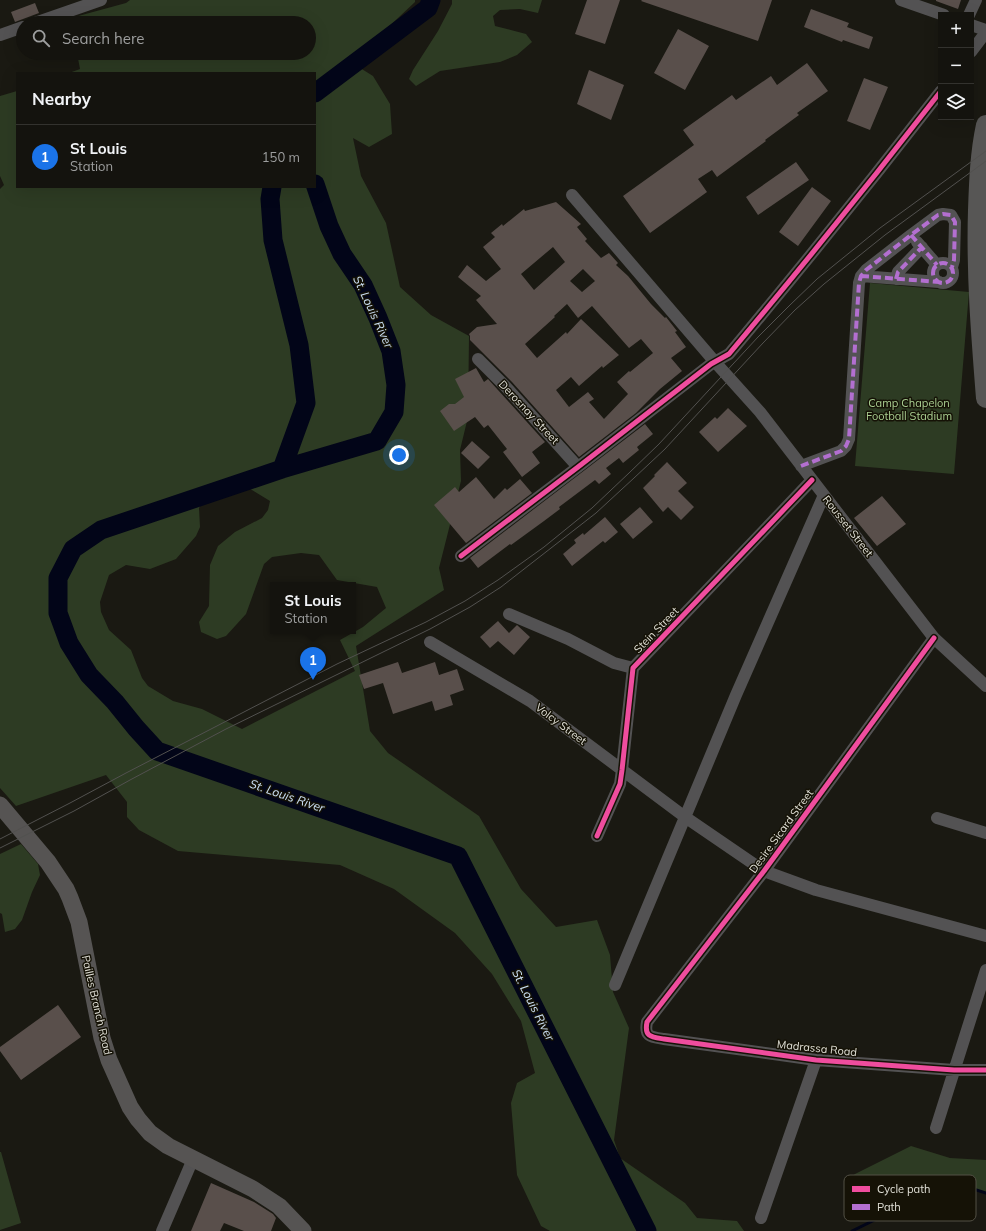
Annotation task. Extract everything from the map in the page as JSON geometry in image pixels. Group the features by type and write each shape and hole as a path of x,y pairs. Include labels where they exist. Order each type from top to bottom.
{"highway":[{"path":"986,125 981,147 978,188 977,243 978,297 986,398"}],"main road":[{"name":"Pailles Branch Road","path":"2,808 39,851 66,888 75,910 102,1038 109,1060 130,1107 138,1119 150,1133 168,1146 253,1189 279,1206 302,1231"}],"street":[{"path":"55,16 101,0"},
{"path":"901,0 938,13"},
{"path":"970,12 976,0"},
{"path":"974,26 986,31 974,48"},
{"path":"0,35 16,29"},
{"path":"461,556 715,362 729,354 814,252 938,95"},
{"name":"Rousset Street","path":"572,195 715,362 760,412 934,638 986,686"},
{"path":"801,466 841,451 846,446 849,439 859,283 861,276 866,270 938,216 943,214 951,215 955,222 954,260 952,267 954,274 951,280 945,283 861,276"},
{"path":"911,235 937,265"},
{"path":"896,279 898,272 922,247"},
{"path":"939,282 933,274 934,268 943,263 946,263 952,267"},
{"name":"Derosnay Street","path":"478,359 506,387 578,467"},
{"name":"Stein Street","path":"597,836 620,784 633,668 812,480"},
{"path":"616,985 736,695 824,495"},
{"path":"509,614 568,638 614,663 633,668"},
{"name":"Desire Sicard Street","path":"648,1035 646,1030 647,1022 764,871 934,638"},
{"name":"Volcy Street","path":"430,642 530,701 685,818 764,871 816,890 986,936"},
{"path":"937,818 986,833"},
{"path":"936,1128 986,970"},
{"name":"Madrassa Road","path":"648,1035 653,1038 664,1040 816,1060 954,1070 986,1070"},
{"path":"761,1218 816,1060"},
{"path":"162,1231 193,1159"}],"green space":[{"path":"130,0 415,0 415,2 364,50 357,66 373,76 390,104 392,134 369,147 353,138 361,176 386,223 400,287 431,315 469,336 468,417 460,450 461,481 439,568 444,590 356,646 370,731 388,753 479,816 521,889 556,927 597,920 610,955 613,992 629,1028 614,1140 620,1158 685,1203 697,1218 737,1221 744,1231 550,1231 541,1226 517,1175 511,1103 517,1083 535,1073 521,1021 492,974 455,933 394,889 340,865 178,851 139,830 127,817 127,802 106,775 16,806 0,788 0,189 4,185 0,176 0,96 16,91 16,188 316,188 316,72 72,72 80,69 78,60 316,60 316,16 78,16 126,3"},
{"path":"452,0 542,0 538,13 520,9 500,10 493,16 495,26 526,34 532,42 517,55 500,62 440,71 416,86 409,79 413,70 438,31 452,4"},
{"name":"Camp Chapelon Football Stadium","path":"870,283 969,292 954,474 855,466"},
{"path":"21,844 38,864 40,875 22,920 15,929 5,932 2,914 0,913 0,854"},
{"path":"911,1146 950,1158 986,1160 986,1194 984,1191 976,1190 976,1175 854,1175"},
{"path":"0,1152 21,1223 0,1230"}],"building":[{"path":"587,0 620,0 605,44 575,34"},
{"path":"772,0 758,41 641,1"},
{"path":"936,0 961,0 958,9"},
{"path":"35,3 39,13 31,16 16,16 15,22 11,12"},
{"path":"811,9 849,23 847,27 873,37 869,49 843,40 842,42 804,27"},
{"path":"678,29 709,46 685,90 654,73"},
{"path":"807,63 828,91 797,113 799,115 717,177 712,170 698,179 707,192 650,233 623,196 694,145 683,130 732,95 736,100 771,76 777,85"},
{"path":"589,70 624,85 611,120 577,104"},
{"path":"864,78 888,87 870,130 847,121"},
{"path":"796,162 809,180 758,215 746,197"},
{"path":"812,187 831,201 798,246 779,232"},
{"path":"556,202 581,224 577,227 587,239 585,241 601,258 609,253 618,263 616,265 628,276 651,304 665,318 666,317 677,331 675,332 686,347 671,358 682,371 660,389 636,413 579,457 512,382 470,340 469,334 477,327 497,324 476,300 481,296 458,277 467,265 486,281 501,269 483,247 495,237 491,233 502,224 503,226 524,209 525,211","holes":["553,247 565,262 534,290 521,274","583,269 595,281 582,292 570,281","567,304 578,318 592,306 629,348 641,339 653,353 617,382 628,394 604,419 589,402 594,399 588,392 569,407 556,390 571,377 579,386 602,366 603,368 619,355 581,319 567,334 566,332 537,358 525,344 555,317 554,316"]},
{"path":"476,368 484,382 488,379 545,442 532,452 540,463 522,477 503,452 507,449 488,425 484,428 475,417 454,431 440,411 449,404 455,404 464,397 455,379"},
{"path":"728,408 747,426 718,452 699,432 715,417 717,419"},
{"path":"645,424 653,434 637,447 639,450 623,463 619,458 606,468 611,474 599,484 595,480 559,507 560,509 478,568 470,558"},
{"path":"472,441 490,457 478,469 461,453"},
{"path":"667,462 687,483 678,491 694,507 681,520 668,507 663,512 643,488"},
{"path":"476,477 494,499 505,488 507,490 520,479 532,493 466,543 434,505 455,487 459,492"},
{"path":"882,496 906,524 877,546 854,518"},
{"path":"640,507 653,522 633,539 620,524"},
{"path":"605,517 618,532 605,543 603,541 572,566 563,554 576,543 574,540 583,533 584,535"},
{"path":"498,621 509,633 517,625 530,637 514,655 498,641 490,648 480,637"},
{"path":"398,662 402,673 435,662 439,675 457,669 464,690 450,695 453,705 435,711 432,701 393,714 383,683 364,689 359,675"},
{"path":"58,1005 81,1037 21,1080 0,1051 0,1047"},
{"path":"211,1183 254,1202 273,1214 276,1218 271,1231 244,1231 224,1223 220,1231 191,1231"}],"waterway":[{"name":"St. Louis River","path":"316,92 428,8 431,0"},
{"name":"St. Louis River","path":"282,469 377,441 394,412 396,385 391,351 363,285 342,254 329,226 316,187"},
{"name":"St. Louis River","path":"272,188 270,199 273,240 299,345 306,403 282,469 101,530 73,549 58,578 58,613 69,643 89,675 115,702 157,751 458,856 647,1231"},
{"path":"976,1190 986,1193"},
{"path":"852,1231 872,1221"}],"tram line":[{"path":"0,839 337,664 426,622 465,601 498,580 544,547 592,508 659,444 758,337 817,279 880,228 986,151"},
{"path":"0,848 74,811 226,729 430,629 470,607 501,587 596,513 665,449 763,343 795,310 824,284 885,235 986,161"}],"marked path":[{"path":"801,466 841,451 846,446 849,439 859,283 861,276 866,270 911,235 938,215 943,214 951,215 955,222 954,260 952,267"},
{"path":"911,235 937,265"},
{"path":"896,279 898,272 922,247"},
{"path":"943,263 950,266 953,273 950,280 943,283 936,280 933,273 936,266 943,263"},
{"path":"861,276 939,282"}],"cycle path":[{"path":"461,556 711,364 729,354 836,224 938,95"},
{"path":"597,836 620,784 633,668 812,480"},
{"path":"934,638 764,871 647,1022 646,1027 648,1033 652,1037 816,1060 954,1070 986,1070"}],"place":[{"name":"St Louis","path":"313,680"}]}
